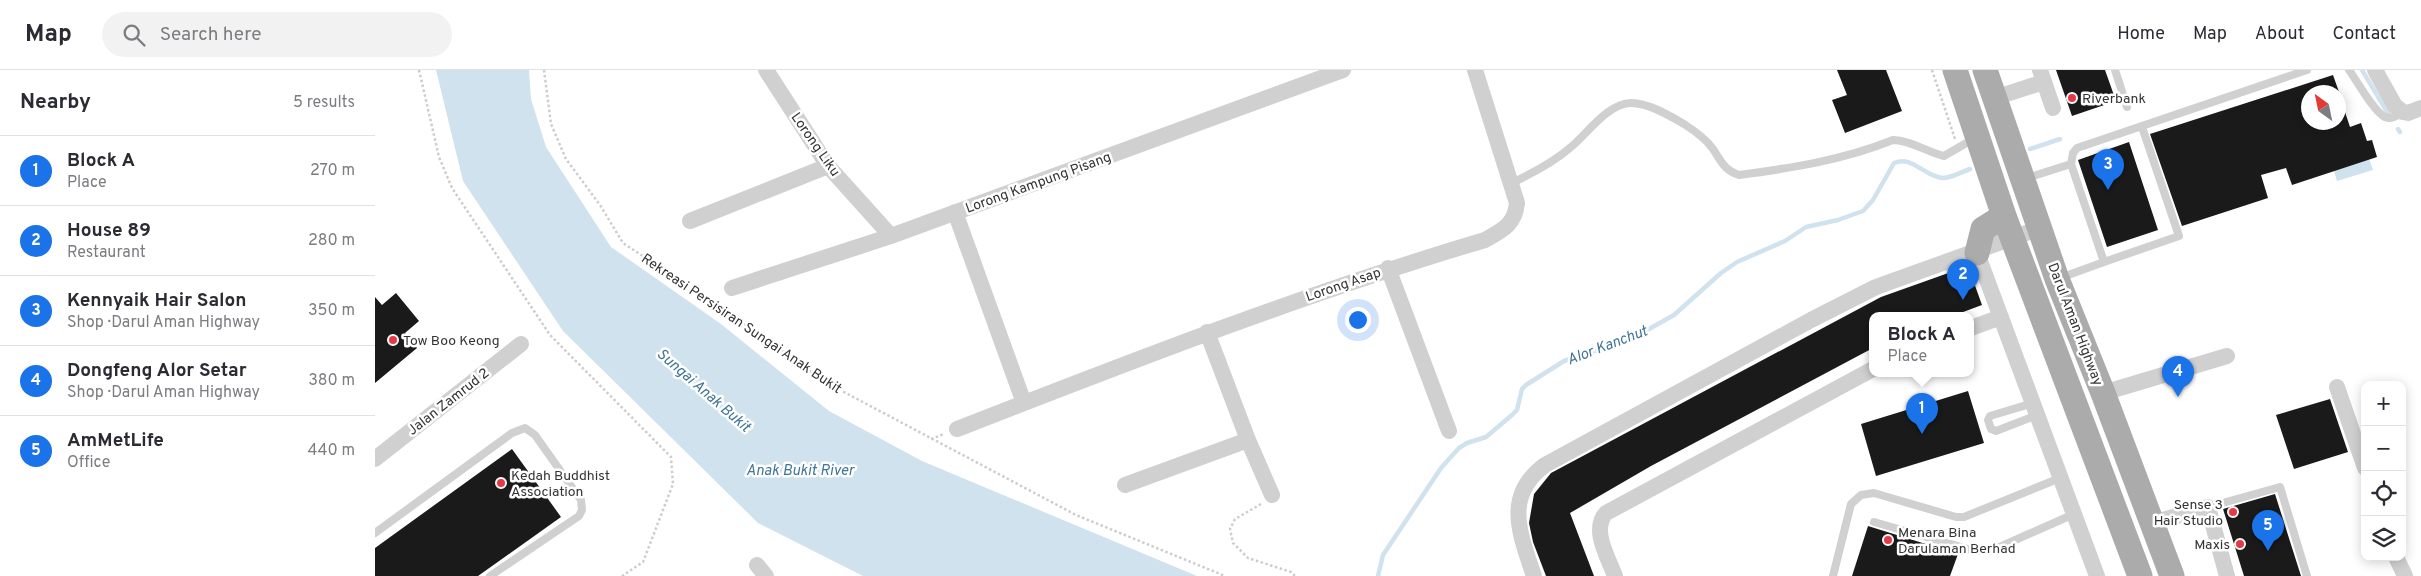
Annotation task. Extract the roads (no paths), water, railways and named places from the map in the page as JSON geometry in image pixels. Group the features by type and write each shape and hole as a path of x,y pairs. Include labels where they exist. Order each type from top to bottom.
{"main road":[{"name":"Darul Aman Highway","path":"1955,70 1968,142 2009,227 2140,576"},
{"name":"Darul Aman Highway","path":"1985,70 2057,279 2103,393 2171,576"},
{"path":"1977,253 1983,229 2009,227"}],"street":[{"name":"Lorong Liku","path":"766,70 828,166 891,236"},
{"name":"Lorong Kampung Pisang","path":"732,288 753,283 891,236 1343,70"},
{"name":"Lorong Asap","path":"957,429 1207,332 1388,268 1485,240 1497,234 1516,215 1517,203 1475,70"},
{"path":"2375,70 2395,106 2403,112 2413,112 2421,108"},
{"path":"1995,98 2042,76 2053,108"},
{"path":"690,221 828,166"},
{"path":"955,212 1024,403"},
{"path":"2009,227 2040,228"},
{"path":"1533,576 1519,532 1518,504 1523,488 1532,474 1545,465 1802,325 1877,287 1977,253 2097,576"},
{"path":"1388,268 1449,431"},
{"path":"1974,327 2001,318"},
{"path":"1207,332 1248,440 1272,496"},
{"name":"Jalan Zamrud 2","path":"375,459 521,344"},
{"path":"2103,393 2227,356"},
{"path":"1615,576 1599,528 1600,519 1606,513 1869,370"},
{"path":"2337,387 2361,456"},
{"path":"1125,485 1248,440"},
{"path":"2152,523 2208,507 2227,576"},
{"path":"2398,561 2405,576"}],"lane":[{"path":"2115,70 2127,107"},
{"path":"2104,262 2071,164 2073,153 2077,148 2307,70"},
{"path":"2349,70 2384,117 2392,118 2403,112"},
{"path":"1512,183 1535,172 1571,147 1600,118 1619,107 1631,103 1670,116 1693,130 1713,149 1722,166 1739,176 1830,161 1893,140 1903,140 1927,152 1943,156 1968,142"},
{"path":"2057,279 2179,236 2142,127"},
{"path":"2023,179 2071,164"},
{"path":"2035,409 1993,431 1989,418 2035,409"},
{"path":"375,533 513,434 525,428 535,435 581,500 582,510 579,516 490,576"},
{"path":"1833,576 1851,504 1861,495 1874,493 1956,517 1964,517 2060,478"},
{"path":"2208,507 2280,487 2307,576"},
{"path":"1874,522 1975,551 1985,551 1995,549 2075,514"}],"water":[{"name":"Anak Bukit River","path":"436,70 529,70 531,99 546,147 611,247 721,324 829,411 922,461 1197,576 863,576 758,523 563,331 463,181"},
{"path":"2367,153 2373,170 2337,181 2332,164"}],"waterway":[{"path":"2362,70 2389,115"},
{"name":"Alor Kanchut","path":"2030,149 2060,139"},
{"name":"Alor Kanchut","path":"1378,576 1383,555 1441,468 1459,448 1467,443 1486,437 1512,415 1517,410 1522,389 1526,385 1564,361 1633,338 1674,315 1721,273 1737,262 1785,241 1806,227 1838,220 1863,211 1873,200 1894,163 1907,162 1936,177 1943,178 1970,169"}],"place":[{"name":"Riverbank","path":"2072,98"},
{"name":"Kennyaik Hair Salon","path":"2108,190"},
{"name":"House 89","path":"1963,300"},
{"name":"Tow Boo Keong","path":"393,340"},
{"name":"Dongfeng Alor Setar","path":"2178,397"},
{"name":"Block A","path":"1922,434"},
{"name":"Kedah Buddhist Association","path":"501,483"},
{"name":"Sense 3 Hair Studio","path":"2233,512"},
{"name":"Menara Bina Darulaman Berhad","path":"1888,540"},
{"name":"Maxis","path":"2240,544"},
{"name":"AmMetLife","path":"2268,551"}],"water label":[{"name":"Sungai Anak Bukit","path":"704,390"}]}
